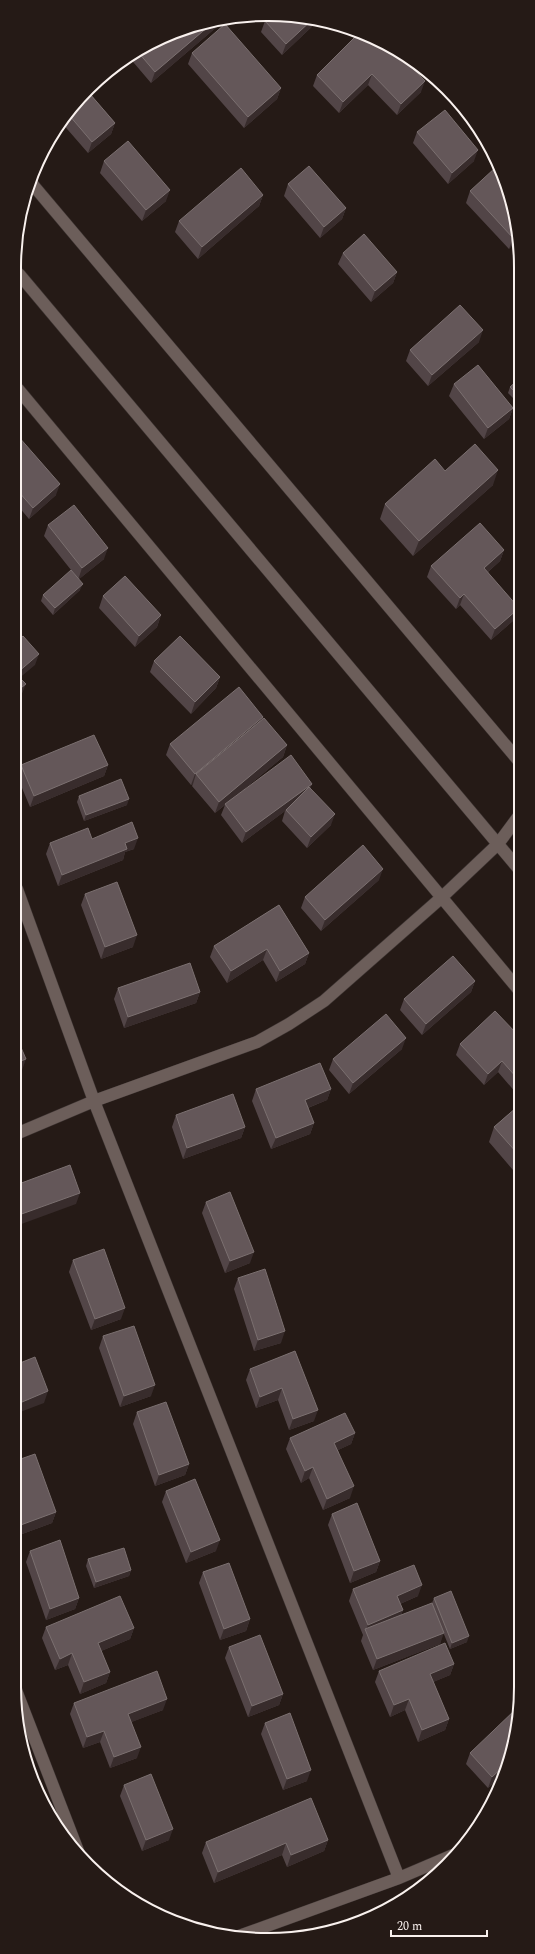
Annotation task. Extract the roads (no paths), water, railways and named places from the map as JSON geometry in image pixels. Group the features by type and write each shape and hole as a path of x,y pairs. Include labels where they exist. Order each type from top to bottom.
{"street":[{"path":"34,187 514,755"},
{"path":"21,276 514,863"},
{"path":"21,393 514,984"},
{"path":"21,1132 94,1101 258,1042 324,1001 441,898 498,844 514,822"},
{"path":"21,900 94,1101 400,1878"},
{"path":"22,1706 73,1838"},
{"path":"250,1932 400,1878 445,1858"}]}
